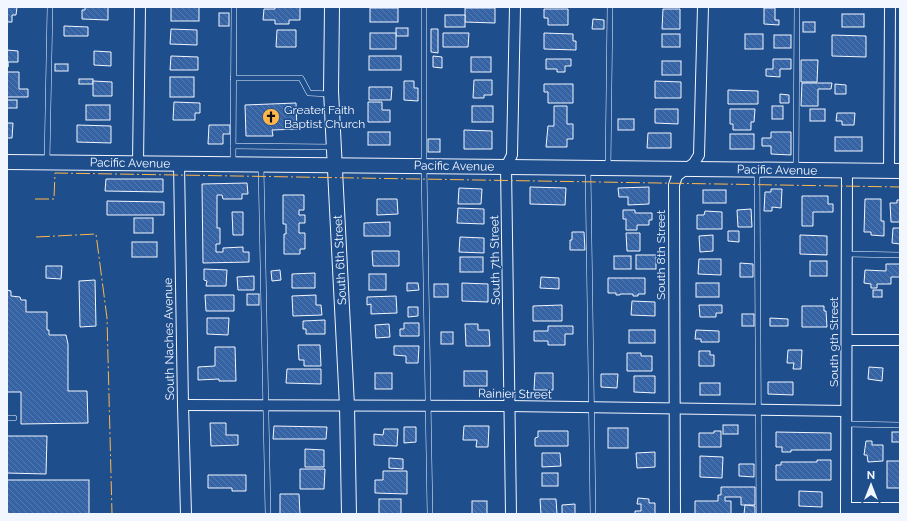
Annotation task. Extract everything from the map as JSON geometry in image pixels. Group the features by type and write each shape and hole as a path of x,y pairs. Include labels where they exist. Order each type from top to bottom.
{"street":[{"path":"138,163 140,7"},
{"name":"South 6th Street","path":"332,7 332,94 347,406 349,514"},
{"name":"South 7th Street","path":"510,514 506,167 512,155 515,7"},
{"name":"South 8th Street","path":"675,514 674,185 677,176 694,163 699,155 703,7"},
{"path":"890,7 895,171"},
{"name":"Pacific Avenue","path":"7,162 895,171"},
{"name":"South Naches Avenue","path":"179,164 186,514"},
{"name":"South 9th Street","path":"846,511 848,340 847,170"},
{"path":"848,340 900,340"},
{"name":"Rainier Street","path":"183,405 509,406 846,411"},
{"path":"846,511 900,508"}],"lane":[{"path":"47,162 50,7"},
{"path":"232,164 234,7"},
{"path":"424,7 424,166 430,514"},
{"path":"608,168 610,7"},
{"path":"796,170 797,7"},
{"path":"233,78 301,78 309,93 332,94"},
{"path":"233,146 334,147"},
{"path":"261,165 268,514"},
{"path":"588,168 593,514"},
{"path":"757,169 759,514"},
{"path":"847,254 900,255"},
{"path":"7,418 14,418"},
{"path":"846,424 900,425"}],"building":[{"path":"7,7 17,7 16,15 12,15 12,22 7,22"},
{"path":"85,7 108,7 108,20 82,19 82,10 85,10"},
{"path":"171,7 199,7 199,21 171,21"},
{"path":"275,7 300,7 300,20 289,20 289,24 275,24 275,20 263,20 264,9 275,9"},
{"path":"370,8 398,8 398,22 370,22"},
{"path":"465,8 495,8 495,23 465,22"},
{"path":"764,8 775,8 775,20 779,20 779,25 764,24"},
{"path":"544,9 568,9 568,25 548,25 548,18 544,18"},
{"path":"663,9 680,9 680,29 662,29"},
{"path":"219,13 229,13 229,26 219,26"},
{"path":"842,14 864,14 864,27 842,27"},
{"path":"445,15 465,15 465,27 445,27"},
{"path":"593,19 604,20 604,29 592,29"},
{"path":"803,22 815,22 815,32 803,32"},
{"path":"64,26 88,27 88,36 64,36"},
{"path":"396,28 408,28 408,36 396,36"},
{"path":"171,29 197,30 197,45 170,44"},
{"path":"431,29 438,29 438,53 431,52"},
{"path":"277,30 296,30 296,47 276,47"},
{"path":"370,33 396,33 396,49 370,49"},
{"path":"443,33 469,33 468,47 443,47"},
{"path":"544,33 573,34 573,41 576,41 576,50 544,49"},
{"path":"662,34 680,34 680,47 662,47"},
{"path":"745,34 763,34 763,49 745,49"},
{"path":"774,35 791,35 791,48 774,48"},
{"path":"832,35 866,36 866,57 832,56"},
{"path":"7,50 18,51 18,62 8,62 8,67"},
{"path":"94,51 111,52 111,66 94,65"},
{"path":"171,56 198,57 198,70 170,70"},
{"path":"369,56 401,56 401,70 369,70"},
{"path":"433,56 442,57 442,68 433,67"},
{"path":"471,57 491,57 491,72 471,72"},
{"path":"546,59 571,59 571,66 565,66 565,72 557,72 557,69 546,69"},
{"path":"773,59 791,59 791,69 780,69 780,77 766,76 766,69 773,69"},
{"path":"801,60 818,60 817,82 801,82"},
{"path":"662,61 681,61 681,75 662,75"},
{"path":"55,64 68,64 68,71 55,71"},
{"path":"7,72 19,72 19,89 28,89 28,97 7,97"},
{"path":"170,77 194,77 194,97 170,97"},
{"path":"79,79 93,79 93,84 79,84"},
{"path":"474,80 492,80 492,95 484,95 484,98 473,98"},
{"path":"93,81 112,82 112,96 93,96"},
{"path":"404,81 414,81 414,88 418,88 418,101 404,100"},
{"path":"655,81 681,82 681,98 655,98"},
{"path":"802,83 832,83 831,89 818,89 818,106 801,106"},
{"path":"544,84 573,84 573,103 548,103 548,92 544,92"},
{"path":"835,84 846,85 846,94 835,94"},
{"path":"369,87 392,87 391,100 369,100"},
{"path":"728,90 758,91 758,104 728,104"},
{"path":"780,94 789,95 789,103 780,103"},
{"path":"7,100 17,100 17,108 7,108"},
{"path":"174,102 200,103 200,113 195,113 195,120 173,120"},
{"path":"368,102 382,102 382,110 390,110 390,122 368,122"},
{"name":"Greater Faith Baptist Church","path":"296,103 297,129 272,130 273,136 246,136 245,105"},
{"path":"86,105 110,105 110,120 86,120"},
{"path":"472,106 493,106 493,122 472,122"},
{"path":"554,106 567,106 567,124 573,124 573,139 567,139 567,147 546,147 548,126 554,126"},
{"path":"772,106 783,106 783,119 772,119"},
{"path":"655,109 678,109 678,124 655,123"},
{"path":"730,109 755,109 754,122 751,122 751,130 733,130 733,124 730,124"},
{"path":"810,109 825,109 825,121 810,121"},
{"path":"837,113 855,113 854,125 842,125 842,121 836,121"},
{"path":"618,119 634,119 634,130 618,130"},
{"path":"7,123 13,123 12,138 7,138"},
{"path":"77,125 111,126 111,143 77,142"},
{"path":"209,125 230,125 230,134 223,134 223,144 208,144"},
{"path":"464,130 492,131 492,149 464,149"},
{"path":"368,132 390,132 390,145 368,145"},
{"path":"771,132 791,132 791,155 771,154 771,146 762,146 762,138 771,138"},
{"path":"648,133 671,133 671,148 647,148"},
{"path":"730,134 754,134 754,149 730,149"},
{"path":"835,137 862,137 862,151 835,151"},
{"path":"428,139 440,139 440,152 428,152"},
{"path":"106,179 163,179 163,192 105,191"},
{"path":"247,183 248,194 242,194 242,199 223,199 222,195 217,195 217,228 220,228 220,244 216,244 216,252 223,252 223,248 243,247 243,252 249,252 249,262 203,263 202,184"},
{"path":"530,187 566,188 565,205 530,204"},
{"path":"649,187 649,204 628,205 628,197 619,197 618,188"},
{"path":"459,188 482,189 481,204 458,204"},
{"path":"771,189 782,189 781,208 772,207 772,211 764,211 765,192 771,192"},
{"path":"703,190 726,190 726,203 703,203"},
{"path":"283,195 304,195 304,210 299,210 299,215 305,215 305,223 299,223 299,233 305,233 305,249 300,249 300,254 284,254 284,234 286,234 286,224 283,224"},
{"path":"802,196 828,196 828,204 833,204 833,212 813,212 813,226 802,226"},
{"path":"377,199 397,199 398,214 377,215"},
{"path":"865,199 881,199 881,221 884,221 884,236 871,235 871,232 864,232"},
{"path":"897,200 900,200 900,222 891,222 890,203 897,203"},
{"path":"107,201 164,202 164,215 107,215"},
{"path":"458,208 484,209 484,224 457,223"},
{"path":"751,209 752,227 738,227 737,210"},
{"path":"623,210 635,210 635,213 652,213 652,220 649,220 649,225 637,225 637,230 626,230 626,219 623,219"},
{"path":"705,211 722,212 722,229 697,229 697,215 704,215"},
{"path":"232,212 243,212 243,235 233,235"},
{"path":"134,218 153,218 153,233 134,233"},
{"path":"390,222 390,236 364,236 364,223"},
{"path":"893,228 900,228 900,244 892,243"},
{"path":"728,231 739,231 739,242 728,241"},
{"path":"572,232 584,232 585,250 570,250"},
{"path":"626,233 640,233 640,251 627,251"},
{"path":"713,235 713,251 700,252 699,236"},
{"path":"800,235 827,236 827,255 800,254"},
{"path":"460,237 484,238 484,253 459,252"},
{"path":"132,242 157,242 157,257 132,257"},
{"path":"372,251 399,251 399,266 373,266"},
{"path":"636,255 656,255 656,269 636,269"},
{"path":"614,256 631,256 631,269 614,269"},
{"path":"460,257 483,257 483,272 460,272"},
{"path":"699,259 721,259 721,275 698,274"},
{"path":"810,261 827,261 827,276 810,276"},
{"path":"740,263 753,264 753,277 740,277"},
{"path":"886,264 900,264 900,277 891,277 891,284 877,284 877,288 871,288 871,284 864,283 865,270 886,271"},
{"path":"46,266 62,266 61,279 46,278"},
{"path":"204,269 227,270 226,286 206,286 207,281 204,280"},
{"path":"280,270 281,280 272,281 271,271"},
{"path":"315,273 315,288 292,288 292,274"},
{"path":"369,274 386,274 386,290 369,290"},
{"path":"254,276 254,290 238,290 237,277"},
{"path":"541,277 559,278 559,289 540,288"},
{"path":"608,278 645,278 645,294 633,296 633,294 616,295 616,293 608,293"},
{"path":"95,280 96,326 80,327 79,281"},
{"path":"407,283 418,283 419,290 407,291"},
{"path":"462,283 488,284 488,302 462,301"},
{"path":"696,283 719,283 719,297 696,297"},
{"path":"434,284 448,284 448,297 434,297"},
{"path":"7,290 11,291 11,296 20,297 21,300 26,300 26,312 47,312 47,330 49,330 49,335 66,335 68,344 68,391 87,391 88,423 21,424 21,392 7,392"},
{"path":"873,290 882,290 882,297 873,297"},
{"path":"247,294 259,294 259,305 247,305"},
{"path":"205,295 234,295 234,311 206,311"},
{"path":"316,295 316,305 321,305 322,315 293,316 292,296"},
{"path":"396,296 397,313 371,314 371,304 367,305 367,297"},
{"path":"632,301 655,302 655,316 631,315"},
{"path":"562,305 562,321 533,321 533,306"},
{"path":"699,305 722,305 722,313 716,313 716,317 700,317"},
{"path":"802,306 824,306 824,311 826,311 827,327 802,327"},
{"path":"408,307 418,307 418,316 408,317"},
{"path":"742,314 754,314 754,326 742,326"},
{"path":"207,318 229,318 228,335 207,334"},
{"path":"770,318 788,319 788,326 770,326"},
{"path":"325,320 325,334 306,334 306,329 303,329 303,321"},
{"path":"404,323 419,323 419,336 400,336 400,329 404,329"},
{"path":"389,324 390,337 376,338 375,325"},
{"path":"465,324 478,324 478,330 489,330 490,346 466,346"},
{"path":"548,326 573,326 573,334 565,334 565,345 548,345 548,341 534,341 534,331 548,331"},
{"path":"629,330 655,330 655,343 629,343"},
{"path":"696,330 719,331 719,342 701,342 701,339 695,339"},
{"path":"441,332 453,332 453,344 441,344"},
{"path":"298,345 320,345 321,366 304,366 304,360 299,360"},
{"path":"394,346 419,346 418,363 406,363 406,356 394,355"},
{"path":"215,347 235,347 236,381 219,381 219,379 198,380 198,367 215,366"},
{"path":"788,350 802,350 801,369 793,369 794,363 787,363"},
{"path":"699,351 710,351 710,355 714,355 714,366 699,366"},
{"path":"627,353 641,353 641,356 652,356 652,371 627,371"},
{"path":"869,367 883,368 882,381 868,379"},
{"path":"287,369 321,369 321,384 286,383"},
{"path":"464,371 487,371 487,386 464,386"},
{"path":"375,373 392,373 392,389 375,389"},
{"path":"535,373 553,373 553,390 534,390"},
{"path":"601,374 618,374 617,388 601,387"},
{"path":"634,376 655,376 655,393 634,392"},
{"path":"768,382 793,382 793,395 768,394"},
{"path":"700,383 720,383 720,395 700,395"},
{"path":"210,423 226,423 226,435 238,435 238,445 211,446"},
{"path":"723,425 738,425 738,434 723,434"},
{"path":"274,426 327,427 326,439 273,439"},
{"path":"464,426 489,426 488,447 476,447 477,440 463,440"},
{"path":"404,427 416,427 416,442 404,443"},
{"path":"608,428 628,428 628,448 608,448"},
{"path":"384,429 398,429 397,446 374,445 374,434 383,435"},
{"path":"538,431 568,431 568,446 535,446 535,438 538,437"},
{"path":"714,431 721,431 721,447 699,447 699,433 714,433"},
{"path":"776,432 831,433 831,450 791,450 791,452 782,452 782,447 776,447"},
{"path":"892,432 900,432 900,442 892,442"},
{"path":"7,436 47,436 46,474 7,473"},
{"path":"866,441 872,441 872,445 883,445 883,461 868,462 867,455 864,455"},
{"path":"305,449 324,450 324,467 305,467"},
{"path":"655,452 655,467 637,468 636,453"},
{"path":"542,453 560,453 561,466 542,467"},
{"path":"700,456 723,457 722,478 700,477"},
{"path":"389,458 403,459 403,469 389,468"},
{"path":"817,460 831,460 831,480 776,480 776,465 781,465 781,462 817,462"},
{"path":"887,461 900,461 900,488 887,488"},
{"path":"739,464 754,464 754,477 739,476"},
{"path":"300,469 325,469 324,489 300,489"},
{"path":"383,471 407,471 407,494 375,493 375,480 383,480"},
{"path":"542,473 558,473 558,486 542,486"},
{"path":"208,475 246,475 246,491 232,491 232,488 208,488"},
{"path":"7,480 89,480 89,514 7,514"},
{"path":"721,487 755,487 755,505 741,505 741,497 725,497 725,501 731,501 731,514 695,514 695,501 718,501 718,495 721,495"},
{"path":"799,491 822,492 822,507 799,506"},
{"path":"280,494 299,494 300,514 280,514"},
{"path":"638,498 649,499 649,503 655,503 655,514 635,514 635,511 641,511 641,504 637,504"},
{"path":"379,499 401,499 401,514 379,514"},
{"path":"540,499 556,499 557,514 541,514"},
{"path":"472,501 487,501 487,514 472,514"},
{"path":"575,504 575,514 562,514 562,505"},
{"path":"745,505 755,506 755,514 744,514"}],"power":[{"path":"35,199 54,199 55,173 900,187"},
{"path":"36,237 96,234 107,318 112,514"}],"place":[{"name":"Greater Faith Baptist Church","path":"271,117"}]}
